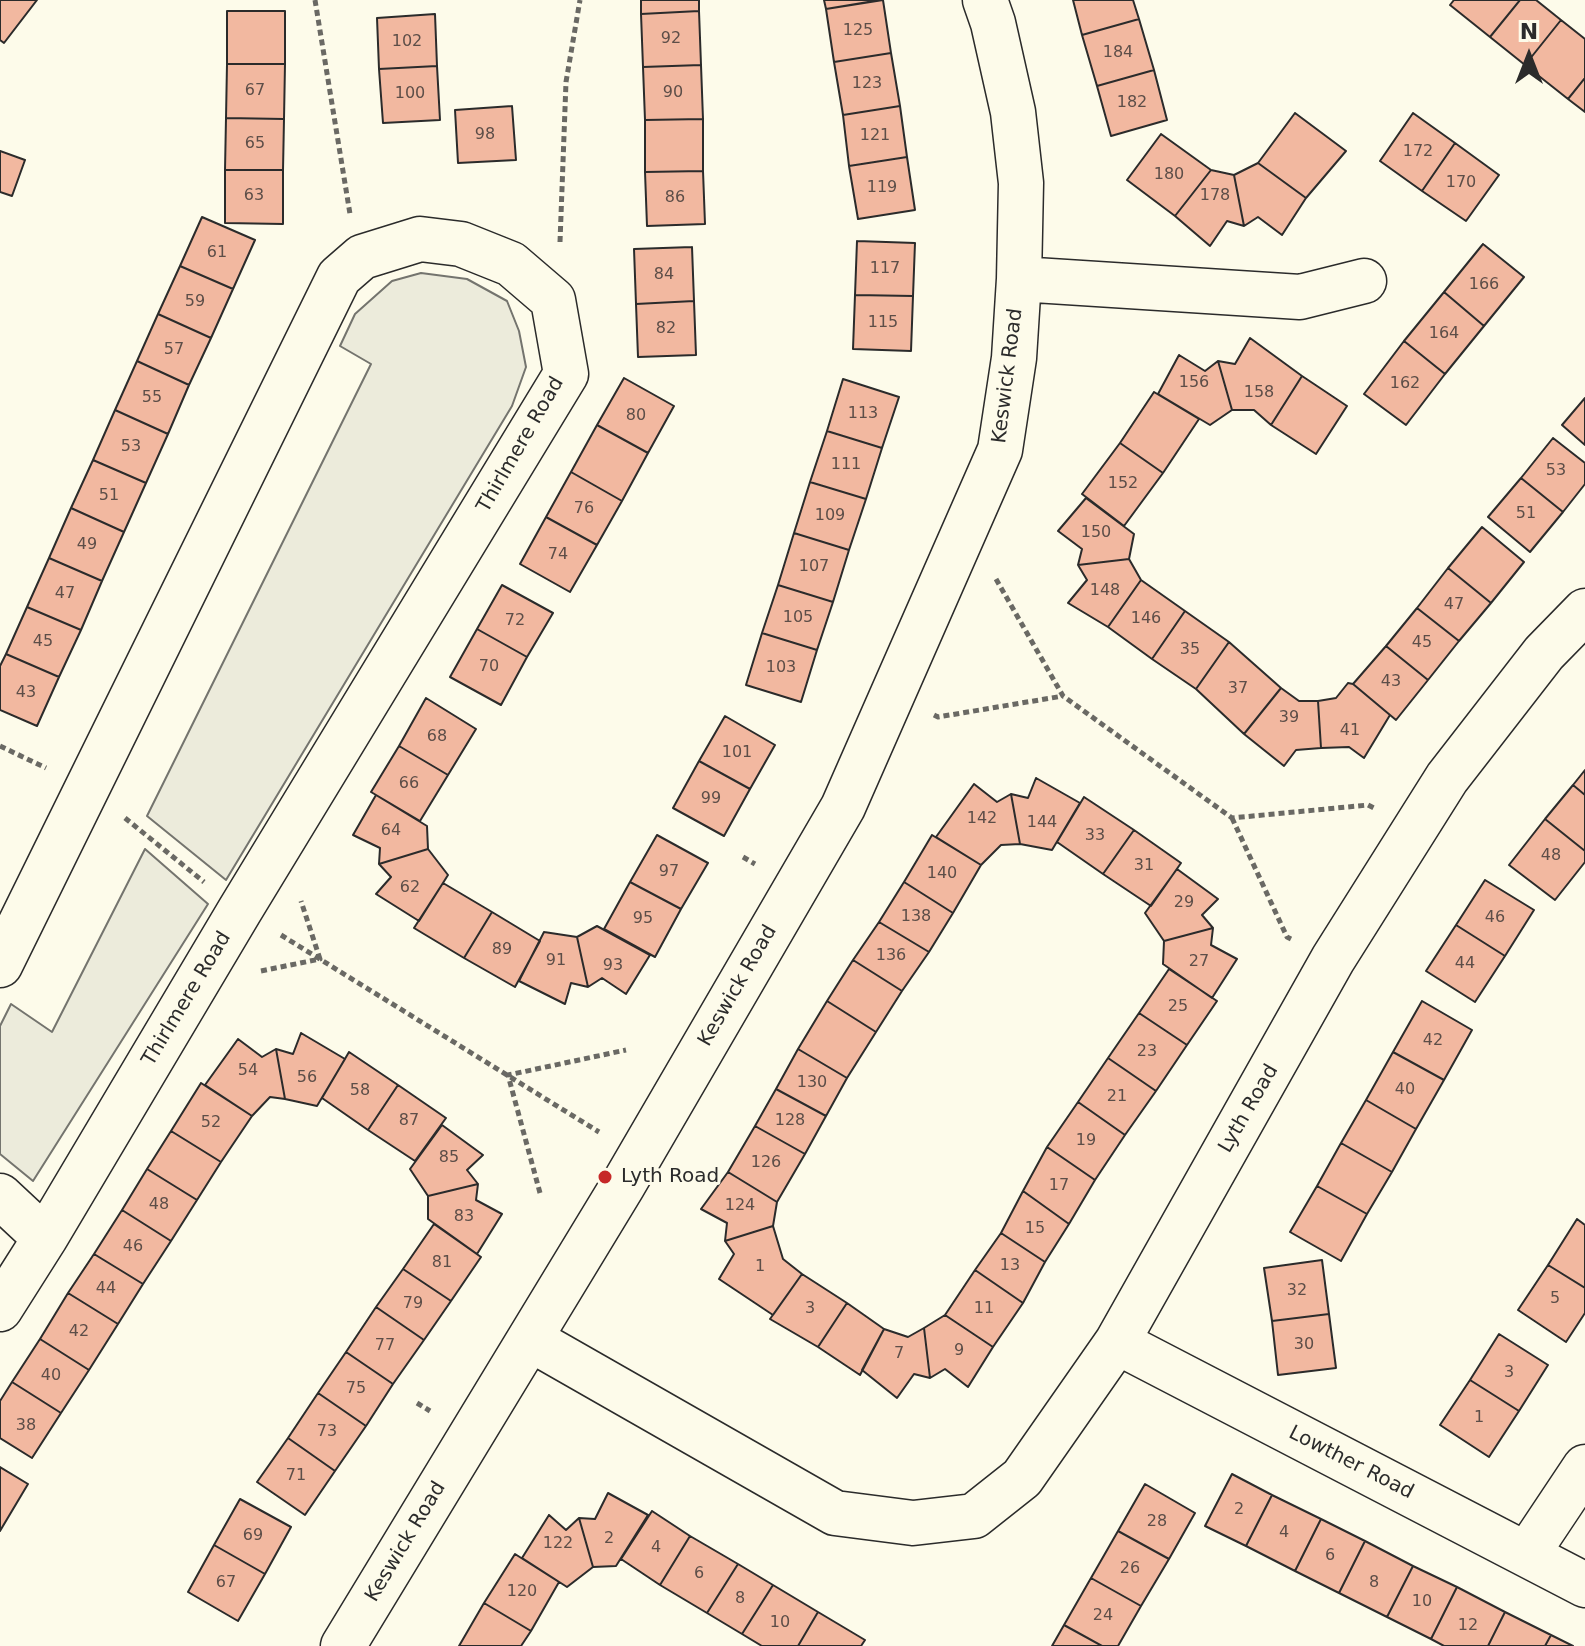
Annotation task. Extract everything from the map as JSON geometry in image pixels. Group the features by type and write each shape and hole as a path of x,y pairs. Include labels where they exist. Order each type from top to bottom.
{"street":[{"name":"Keswick Road","path":"343,1646 623,1185 843,807 1000,450 1014,358 1021,183 1013,112 985,0"},
{"path":"0,965 339,277 362,257 420,239 461,244 511,264 553,300"},
{"name":"Keswick Road","path":"1019,279 1300,297 1364,281"},
{"name":"Thirlmere Road","path":"0,1309 566,374 553,300"},
{"name":"Lyth Road","path":"530,1339 835,1513 913,1523 974,1516 1022,1478 1117,1342 1333,959 1447,778 1544,653 1585,611"},
{"path":"0,1196 45,1238"},
{"name":"Lowther Road","path":"1117,1342 1585,1585"},
{"path":"1527,1554 1585,1467"}],"path":[{"path":"315,0 350,216 362,257"},
{"path":"553,300 560,264 566,82 580,0"},
{"path":"954,555 997,580 1063,696 1232,818 1287,937 1333,959"},
{"path":"892,696 938,717 1063,696"},
{"path":"87,788 240,910 582,1122"},
{"path":"1232,818 1368,805 1414,830"},
{"path":"508,1075 626,1050"},
{"path":"508,1075 540,1193"}],"shaded area":[{"path":"421,273 467,279 507,301 519,331 526,367 512,406 226,880 147,816 371,364 340,346 355,314 392,281"},
{"path":"145,849 208,904 33,1181 0,1154 0,1026 11,1004 52,1032"}],"building":[{"path":"0,0 37,0 4,43 0,40"},
{"path":"641,0 699,0 699,11 641,14"},
{"path":"824,0 880,0 826,9"},
{"path":"883,0 891,53 834,62 826,9"},
{"path":"1073,0 1133,0 1139,19 1082,35"},
{"path":"1454,0 1520,0 1490,37 1450,5"},
{"path":"1520,0 1536,0 1561,20 1525,65 1490,37"},
{"path":"227,11 285,11 285,64 227,64"},
{"path":"699,11 701,65 643,67 641,14"},
{"path":"435,14 437,66 379,69 377,18"},
{"path":"1139,19 1154,70 1097,86 1082,35"},
{"path":"1561,20 1585,39 1585,78 1568,99 1525,65"},
{"path":"891,53 900,106 843,115 834,62"},
{"path":"227,64 285,64 284,119 226,118"},
{"path":"701,65 703,119 645,120 643,67"},
{"path":"437,66 440,120 383,123 379,69"},
{"path":"1154,70 1167,120 1111,136 1097,86"},
{"path":"1585,78 1585,112 1568,99"},
{"path":"512,106 516,160 458,163 455,110"},
{"path":"900,106 907,157 849,166 843,115"},
{"path":"1295,113 1346,151 1306,198 1258,163"},
{"path":"1413,113 1455,143 1422,191 1380,161"},
{"path":"226,118 284,119 283,170 225,170"},
{"path":"703,119 703,171 645,172 645,120"},
{"path":"1161,134 1211,170 1175,216 1127,180"},
{"path":"1455,143 1499,175 1466,221 1422,191"},
{"path":"0,151 25,160 12,196 0,192"},
{"path":"907,157 915,210 858,219 849,166"},
{"path":"1258,163 1306,198 1282,235 1258,217 1244,226 1234,175"},
{"path":"225,170 283,170 283,224 225,223"},
{"path":"1211,170 1234,175 1244,226 1227,221 1210,246 1175,216"},
{"path":"703,171 705,224 647,226 645,172"},
{"path":"202,217 255,240 233,289 180,266"},
{"path":"857,241 915,243 913,296 855,295"},
{"path":"1483,244 1524,277 1484,326 1444,292"},
{"path":"692,247 694,301 636,304 634,249"},
{"path":"180,266 233,289 211,338 158,314"},
{"path":"1444,292 1484,326 1445,374 1404,341"},
{"path":"855,295 913,296 911,351 853,349"},
{"path":"694,301 696,355 638,357 636,304"},
{"path":"158,314 211,338 189,385 137,361"},
{"path":"1250,338 1302,376 1271,425 1254,410 1232,410 1218,361 1235,364"},
{"path":"1404,341 1445,374 1406,425 1364,394"},
{"path":"1179,355 1205,371 1218,361 1232,410 1210,425 1158,394"},
{"path":"137,361 189,385 168,434 115,410"},
{"path":"1302,376 1347,406 1316,454 1271,425"},
{"path":"624,378 674,406 648,453 597,425"},
{"path":"843,379 899,397 882,448 827,431"},
{"path":"1154,392 1199,419 1163,473 1120,443"},
{"path":"1585,398 1585,445 1562,425"},
{"path":"115,410 168,434 146,483 93,460"},
{"path":"597,425 648,453 622,501 571,472"},
{"path":"827,431 882,448 866,499 810,482"},
{"path":"1553,438 1585,463 1585,484 1563,512 1521,478"},
{"path":"1120,443 1163,473 1124,526 1082,494"},
{"path":"93,460 146,483 124,532 71,508"},
{"path":"571,472 622,501 597,545 546,517"},
{"path":"1521,478 1563,512 1530,552 1488,517"},
{"path":"810,482 866,499 849,550 794,533"},
{"path":"1086,498 1134,534 1129,559 1078,565 1082,549 1058,531"},
{"path":"71,508 124,532 102,581 49,558"},
{"path":"546,517 597,545 570,592 520,564"},
{"path":"1482,527 1524,562 1491,603 1448,568"},
{"path":"794,533 849,550 833,602 778,585"},
{"path":"49,558 102,581 81,630 27,607"},
{"path":"1129,559 1141,580 1108,627 1068,603 1087,580 1078,565"},
{"path":"1448,568 1491,603 1459,641 1417,608"},
{"path":"1141,580 1185,611 1152,659 1108,627"},
{"path":"502,585 553,613 527,657 477,629"},
{"path":"778,585 833,602 817,650 762,633"},
{"path":"27,607 81,630 59,677 6,654"},
{"path":"1417,608 1459,641 1428,680 1386,646"},
{"path":"1185,611 1229,642 1196,689 1152,659"},
{"path":"477,629 527,657 501,705 450,677"},
{"path":"762,633 817,650 801,702 746,685"},
{"path":"1229,642 1281,688 1244,734 1196,689"},
{"path":"1386,646 1428,680 1396,720 1353,684"},
{"path":"6,654 59,677 37,726 0,710 0,666"},
{"path":"1348,683 1390,715 1364,758 1349,747 1321,748 1318,701 1336,698"},
{"path":"1281,688 1299,701 1318,701 1321,748 1296,750 1284,766 1244,734"},
{"path":"426,698 476,729 448,775 399,746"},
{"path":"725,716 775,745 750,789 699,761"},
{"path":"399,746 448,775 420,821 371,792"},
{"path":"699,761 750,789 724,836 673,808"},
{"path":"1585,770 1585,795 1573,785"},
{"path":"1036,778 1080,803 1052,850 1020,844 1011,794 1028,798"},
{"path":"974,784 997,802 1011,794 1020,844 1001,845 981,865 936,837"},
{"path":"1573,785 1585,795 1585,851 1545,819"},
{"path":"376,795 427,826 428,849 379,864 380,848 353,835"},
{"path":"1084,797 1134,830 1103,874 1057,842"},
{"path":"1545,819 1585,851 1585,862 1555,900 1509,865"},
{"path":"1134,830 1181,863 1151,906 1103,874"},
{"path":"657,835 708,863 681,909 630,882"},
{"path":"932,835 981,865 953,913 904,882"},
{"path":"428,849 448,875 419,921 376,894 391,877 379,864"},
{"path":"1177,869 1218,899 1202,915 1213,928 1164,941 1145,913"},
{"path":"1485,880 1534,910 1505,956 1456,925"},
{"path":"630,882 681,909 655,957 604,929"},
{"path":"904,882 953,913 929,952 879,922"},
{"path":"443,883 492,912 464,958 414,928"},
{"path":"492,912 540,941 515,987 464,958"},
{"path":"879,922 929,952 902,991 853,960"},
{"path":"1456,925 1505,956 1475,1002 1426,971"},
{"path":"597,926 650,955 626,994 602,978 588,987 577,937"},
{"path":"1213,928 1211,945 1237,959 1212,998 1163,964 1164,941"},
{"path":"544,932 577,937 588,987 571,983 565,1004 519,981"},
{"path":"853,960 902,991 876,1032 827,1001"},
{"path":"1169,969 1217,1001 1187,1045 1139,1013"},
{"path":"827,1001 876,1032 847,1078 798,1049"},
{"path":"1422,1001 1472,1030 1444,1080 1393,1052"},
{"path":"1139,1013 1187,1045 1156,1091 1108,1058"},
{"path":"301,1033 345,1059 317,1106 285,1099 276,1049 293,1054"},
{"path":"238,1039 262,1057 276,1049 285,1099 270,1097 252,1116 205,1085"},
{"path":"798,1049 847,1078 826,1116 776,1089"},
{"path":"349,1052 398,1085 368,1130 322,1098"},
{"path":"1393,1052 1444,1080 1416,1129 1366,1100"},
{"path":"1108,1058 1156,1091 1125,1135 1078,1102"},
{"path":"201,1083 252,1116 221,1162 171,1131"},
{"path":"398,1085 446,1118 415,1161 368,1130"},
{"path":"776,1089 826,1116 805,1154 755,1126"},
{"path":"1366,1100 1416,1129 1392,1172 1341,1143"},
{"path":"1078,1102 1125,1135 1095,1180 1047,1147"},
{"path":"442,1125 483,1155 467,1170 478,1184 428,1196 410,1169"},
{"path":"755,1126 805,1154 777,1202 728,1172"},
{"path":"171,1131 221,1162 197,1200 147,1169"},
{"path":"1341,1143 1392,1172 1367,1214 1317,1186"},
{"path":"1047,1147 1095,1180 1069,1224 1023,1191"},
{"path":"147,1169 197,1200 171,1241 122,1210"},
{"path":"728,1172 777,1202 773,1226 725,1241 727,1223 701,1209"},
{"path":"478,1184 476,1200 502,1214 477,1254 428,1219 428,1196"},
{"path":"1317,1186 1367,1214 1341,1261 1290,1232"},
{"path":"1023,1191 1069,1224 1045,1262 1001,1233"},
{"path":"122,1210 171,1241 143,1284 94,1254"},
{"path":"1577,1219 1585,1225 1585,1288 1548,1265"},
{"path":"434,1224 481,1257 451,1301 403,1269"},
{"path":"773,1226 783,1259 802,1274 773,1315 719,1279 734,1254 725,1241"},
{"path":"1001,1233 1045,1262 1023,1303 975,1270"},
{"path":"94,1254 143,1284 118,1324 68,1293"},
{"path":"1322,1260 1329,1314 1272,1321 1264,1268"},
{"path":"1548,1265 1585,1288 1585,1313 1566,1342 1518,1310"},
{"path":"403,1269 451,1301 424,1340 376,1307"},
{"path":"975,1270 1023,1303 993,1347 945,1315"},
{"path":"802,1274 847,1303 818,1347 770,1319"},
{"path":"68,1293 118,1324 89,1370 40,1339"},
{"path":"847,1303 884,1329 860,1375 818,1347"},
{"path":"376,1307 424,1340 393,1384 346,1352"},
{"path":"1329,1314 1336,1368 1278,1375 1272,1321"},
{"path":"945,1315 993,1347 968,1387 945,1369 930,1378 924,1328"},
{"path":"924,1328 930,1378 914,1374 897,1398 862,1370 884,1329 908,1337"},
{"path":"1499,1334 1548,1365 1519,1411 1470,1380"},
{"path":"40,1339 89,1370 61,1413 12,1382"},
{"path":"346,1352 393,1384 366,1426 318,1393"},
{"path":"1470,1380 1519,1411 1489,1457 1440,1425"},
{"path":"12,1382 61,1413 32,1458 0,1438 0,1401"},
{"path":"318,1393 366,1426 335,1471 288,1438"},
{"path":"288,1438 335,1471 305,1515 257,1482"},
{"path":"0,1467 28,1484 0,1531"},
{"path":"1232,1474 1272,1495 1246,1546 1205,1526"},
{"path":"1145,1484 1195,1513 1169,1559 1118,1531"},
{"path":"608,1493 648,1515 616,1566 593,1567 579,1518 595,1519"},
{"path":"1272,1495 1321,1519 1295,1571 1246,1546"},
{"path":"240,1499 291,1527 265,1574 214,1545"},
{"path":"652,1511 690,1536 660,1585 621,1559"},
{"path":"549,1515 566,1530 579,1518 593,1567 567,1587 522,1558"},
{"path":"1321,1519 1365,1541 1339,1593 1295,1571"},
{"path":"1118,1531 1169,1559 1141,1606 1091,1578"},
{"path":"690,1536 738,1564 707,1613 660,1585"},
{"path":"1365,1541 1413,1566 1387,1617 1339,1593"},
{"path":"214,1545 265,1574 238,1621 188,1592"},
{"path":"515,1554 559,1582 531,1631 484,1603"},
{"path":"738,1564 773,1585 742,1634 707,1613"},
{"path":"1413,1566 1457,1587 1431,1639 1387,1617"},
{"path":"1091,1578 1141,1606 1118,1646 1102,1646 1064,1625"},
{"path":"773,1585 818,1612 798,1646 762,1646 742,1634"},
{"path":"1457,1587 1505,1612 1488,1646 1444,1646 1431,1639"},
{"path":"484,1603 531,1631 521,1646 459,1646"},
{"path":"818,1612 865,1640 861,1646 798,1646"},
{"path":"1505,1612 1551,1635 1545,1646 1488,1646"},
{"path":"1064,1625 1102,1646 1052,1646"},
{"path":"1551,1635 1573,1646 1545,1646"}],"place":[{"name":"Lyth Road","path":"605,1177"}]}
